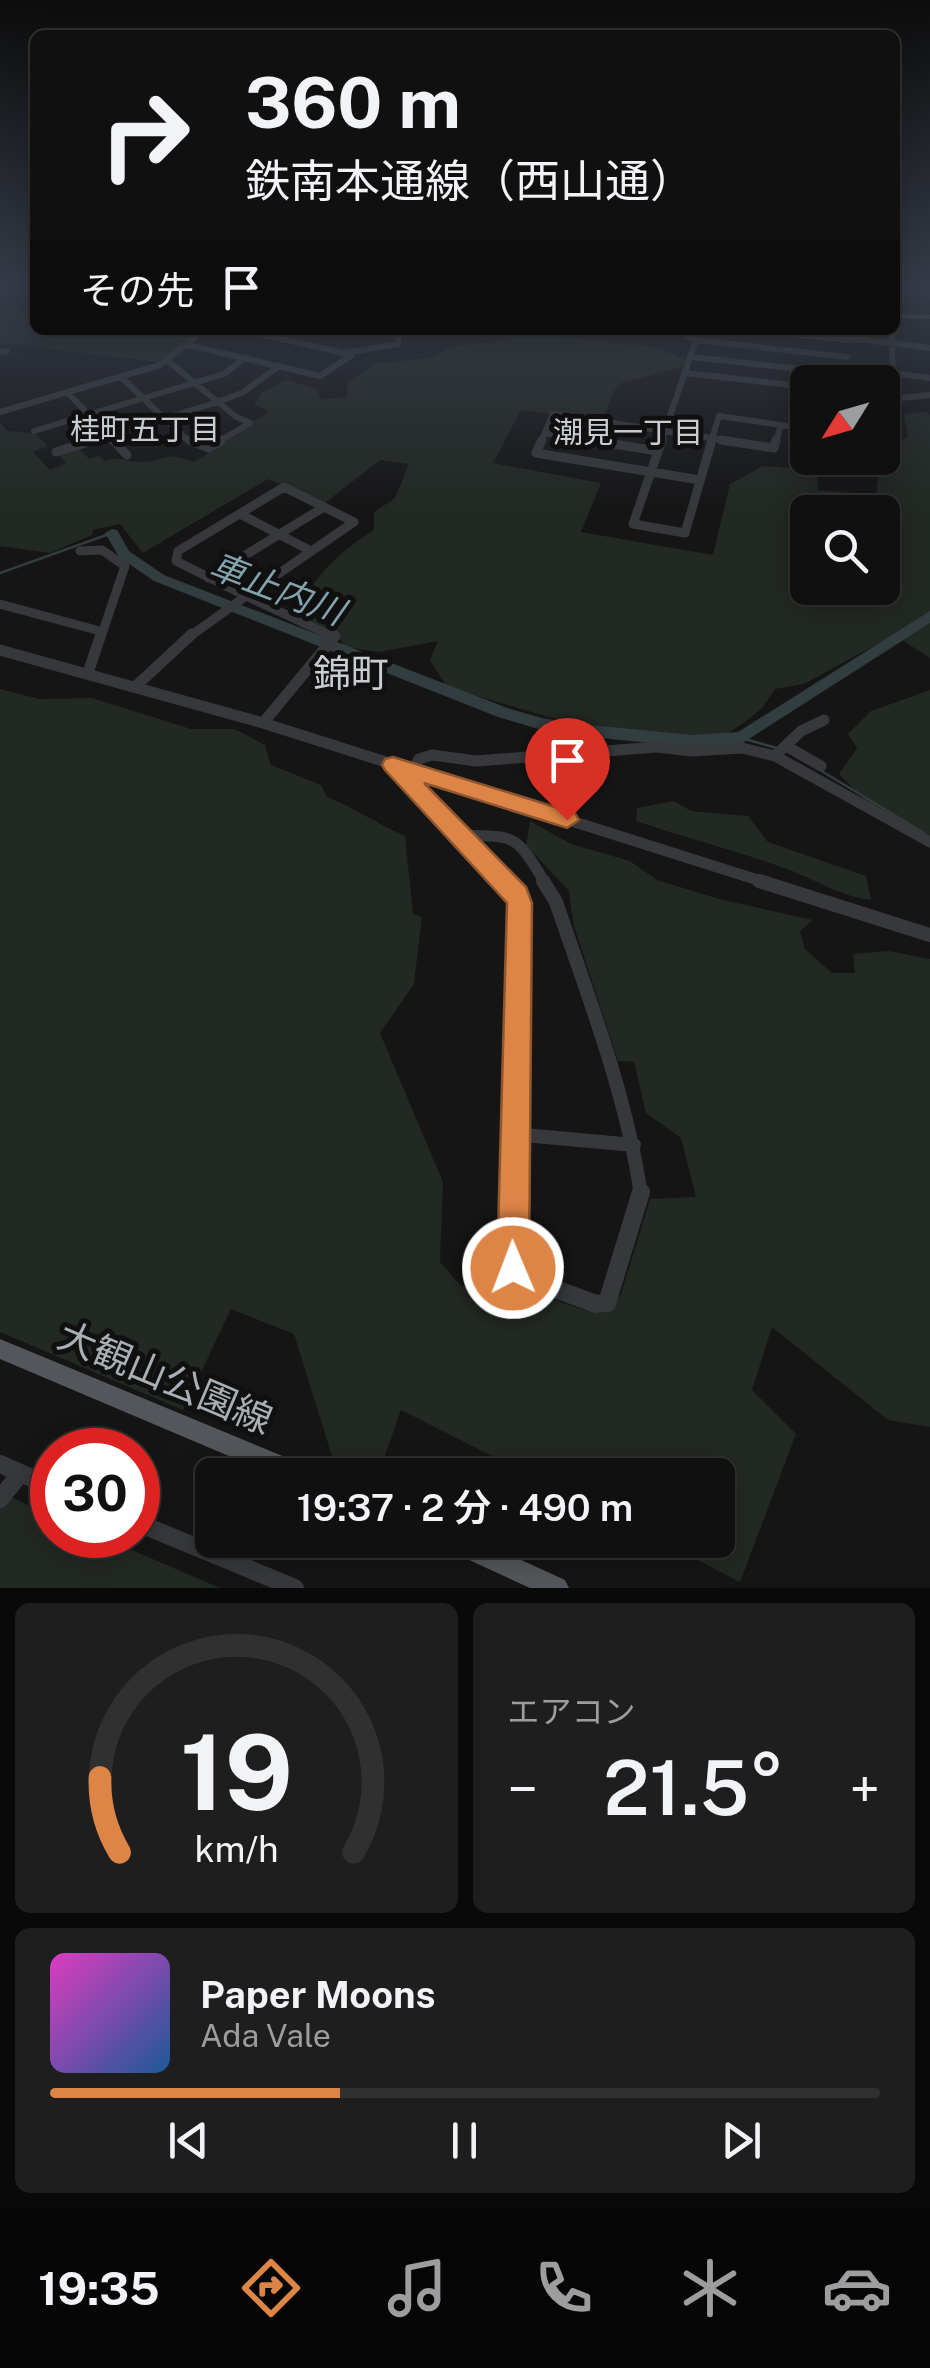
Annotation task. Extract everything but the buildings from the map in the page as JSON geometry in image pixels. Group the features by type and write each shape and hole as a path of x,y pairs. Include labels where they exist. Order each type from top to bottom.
{"main road":[{"name":"大観山公園線","path":"0,1349 260,1458"},
{"path":"485,1558 526,1580 556,1588"}],"street":[{"path":"0,412 168,361"},
{"path":"121,377 185,438 209,448 250,423 217,402 168,361"},
{"path":"34,431 224,374 245,361"},
{"path":"257,361 320,376 343,361"},
{"path":"689,361 633,524 685,533 720,416 790,426"},
{"path":"733,361 790,368"},
{"path":"56,452 242,393 279,366"},
{"path":"686,373 790,384"},
{"path":"900,375 930,378"},
{"path":"67,392 127,454"},
{"path":"900,399 930,395"},
{"path":"700,480 536,454 553,414 774,448 781,425"},
{"path":"545,433 658,451"},
{"path":"136,686 180,644 246,596 354,522 284,488 175,554 176,562 246,596 335,636 263,723"},
{"path":"208,578 324,507"},
{"path":"240,514 311,551"},
{"path":"80,552 102,550 125,566 88,673"},
{"path":"0,604 100,632"},
{"path":"0,650 263,723 930,935"},
{"path":"781,750 801,732 824,720"},
{"path":"414,770 419,760 432,755 476,762 657,746 781,750 821,766"},
{"path":"781,750 930,842"},
{"path":"393,765 457,835 517,894 520,903 513,1268 518,1275 596,1304 608,1303 642,1199 634,1145 578,956 556,902 515,838 457,835"},
{"path":"513,1134 634,1145"},
{"path":"0,1464 30,1478"},
{"path":"0,1499 20,1474"},
{"path":"160,1532 295,1588"}],"shaded area":[{"path":"396,361 689,361 688,365 618,384 601,421 521,410 493,463 601,483 581,532 713,555 730,484 763,466 790,468 790,475 817,475 818,490 876,495 879,475 900,475 900,439 908,438 904,414 926,412 930,415 930,658 894,635 804,684 775,689 763,707 745,722 728,733 704,738 572,724 447,687 430,660 438,641 379,652 345,647 336,634 297,616 318,578 349,547 374,530 374,512 395,498 409,464 380,460 325,503 268,479 143,553 120,524 93,530 92,535 50,553 0,546 0,422 8,431 36,434 48,446 33,452 50,470 66,463 59,455 79,449 89,459 99,456 105,461 147,462 169,457 194,462 213,450 209,448 269,412 254,404 261,393 286,380 317,389 320,399 347,397 347,383 376,363"},
{"path":"0,689 39,699 92,698 191,729 234,729 265,745 271,765 321,785 327,797 405,836 413,914 422,917 414,984 380,1033 443,1182 440,1262 461,1286 505,1284 594,1313 607,1312 621,1294 650,1199 696,1197 681,1138 646,1113 634,1062 618,1061 573,923 569,891 526,845 530,821 571,844 630,861 657,880 813,920 800,931 805,949 832,973 855,973 853,954 889,951 930,959 930,1427 888,1420 772,1327 752,1390 796,1434 740,1582 693,1558 735,1558 735,1458 496,1458 401,1410 384,1458 333,1458 294,1334 231,1309 183,1410 0,1332"},
{"path":"930,690 930,839 867,802 839,774 857,748 848,734 871,711"},
{"path":"674,801 691,811 748,816 768,842 866,876 871,900 636,821 637,808"},
{"path":"0,1492 30,1506 30,1558 150,1558 220,1588 0,1588"}],"waterway":[{"path":"0,573 112,533"},
{"name":"車止内川","path":"112,533 124,554 159,578 504,713 589,731 693,741 741,738 930,616"},
{"path":"741,738 777,748"},
{"path":"820,770 924,833"}],"district":[{"name":"桂町五丁目","path":"145,430"},
{"name":"潮見一丁目","path":"628,433"},
{"name":"錦町","path":"351,674"}],"route":[{"path":"513,1268 520,903 517,894 393,765 567,820"}]}
